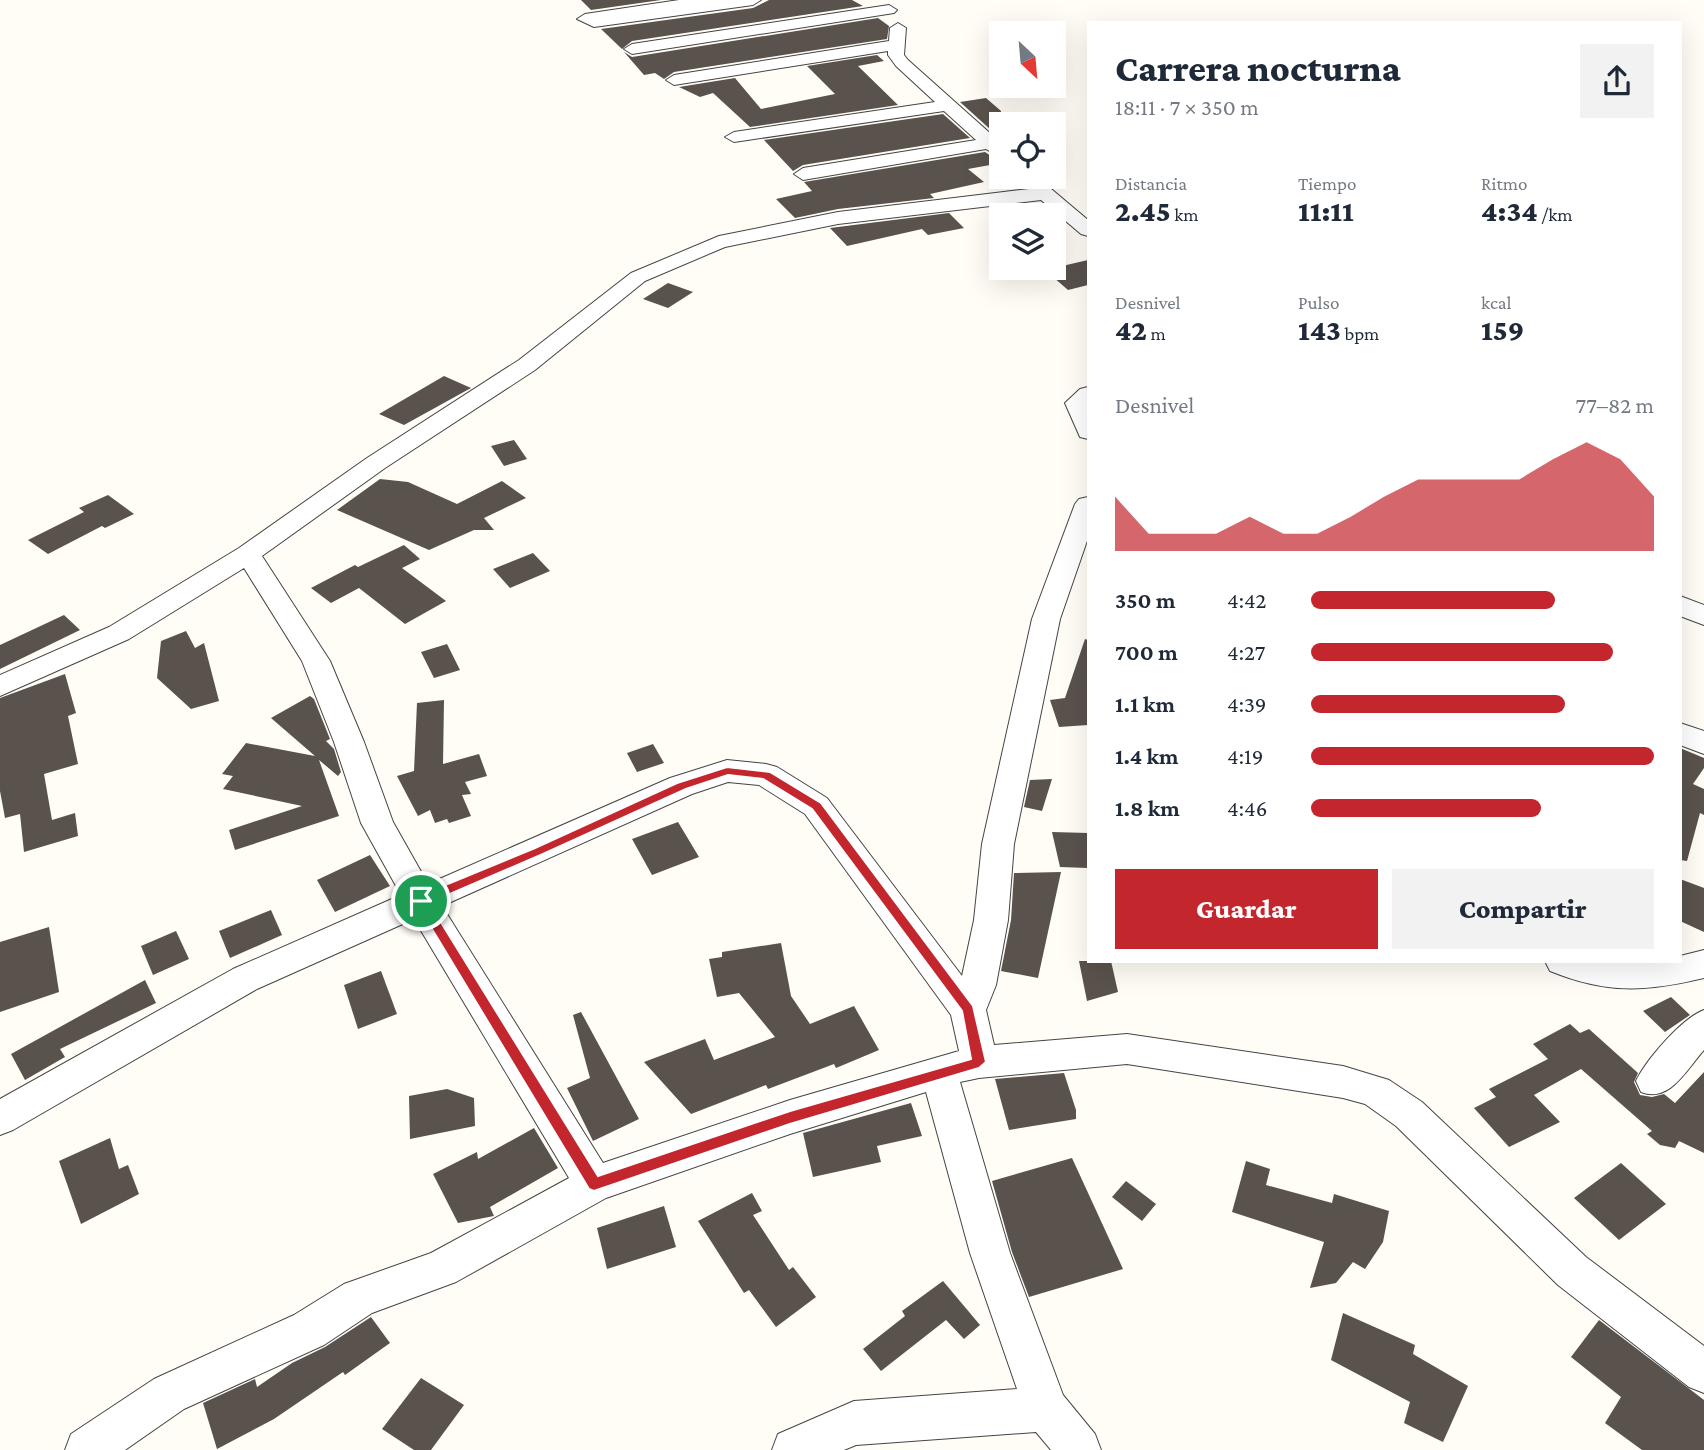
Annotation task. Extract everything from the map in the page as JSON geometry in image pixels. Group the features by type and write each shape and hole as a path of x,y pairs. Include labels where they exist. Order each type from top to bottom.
{"street":[{"path":"656,10 702,3 753,0"},
{"path":"869,0 898,17 895,45 896,55 902,63 989,142"},
{"path":"632,49 889,10"},
{"path":"674,80 895,45"},
{"path":"734,137 948,105"},
{"path":"803,174 989,149"},
{"path":"1038,189 1087,229"},
{"path":"0,686 119,633 248,554 376,463 527,365 638,277 719,242 838,218 1043,194"},
{"path":"1087,395 1077,403 1087,429"},
{"path":"968,1010 981,972 991,920 998,844 1045,619 1087,507"},
{"path":"248,554 316,661 377,823 421,901 594,1184"},
{"path":"1682,606 1704,616"},
{"path":"1682,734 1704,743"},
{"path":"0,1118 245,979 681,786 727,771 766,775 816,806 968,1010 979,1062"},
{"path":"1566,963 1609,977 1650,976 1704,964"},
{"path":"1654,1081 1704,1025"},
{"path":"87,1450 169,1394 309,1330 359,1298 442,1268 594,1184 790,1117 939,1072 979,1062 1127,1048 1343,1082 1376,1091 1409,1114 1572,1271 1704,1372"},
{"path":"939,1072 990,1253 1046,1409 1079,1450"},
{"path":"794,1450 853,1423 1046,1409"}],"building":[{"path":"581,0 661,0 591,10"},
{"path":"769,0 852,0 863,6 632,41 622,49 601,29 753,8"},
{"path":"878,18 889,26 887,39 674,72 664,79 655,73 644,75 624,52 632,57"},
{"path":"877,55 884,61 858,66 898,105 750,127 713,93 700,97 679,87 735,78 761,109 835,94 807,66"},
{"path":"986,98 1001,112 989,112 989,128 960,102"},
{"path":"943,114 970,138 803,165 793,171 764,140"},
{"path":"985,152 989,155 989,165 968,169 984,182 930,194 934,198 838,209 795,218 776,199 812,191 804,182"},
{"path":"949,213 964,228 928,235 922,229 847,246 830,228"},
{"path":"1087,260 1087,285 1068,290 1056,280 1066,280 1066,265"},
{"path":"668,283 693,292 668,308 643,299"},
{"path":"444,376 471,388 404,425 379,414"},
{"path":"514,440 527,459 504,466 491,446"},
{"path":"380,479 408,482 457,504 502,481 526,498 484,518 494,530 474,530 429,550 337,510"},
{"path":"108,495 134,514 105,528 102,526 48,554 28,540 84,512 79,508"},
{"path":"404,545 420,559 402,568 446,601 405,624 359,588 331,603 311,588 355,565 358,567"},
{"path":"533,553 550,571 510,588 493,569"},
{"path":"64,615 80,630 0,669 0,645"},
{"path":"186,631 195,648 204,643 219,701 191,709 157,678 161,641"},
{"path":"1085,639 1087,640 1087,725 1059,727 1050,700 1065,698"},
{"path":"447,644 460,670 434,678 421,652"},
{"path":"65,674 76,713 68,716 78,764 44,774 52,820 75,813 78,836 24,852 20,814 5,818 0,791 0,698"},
{"path":"310,696 314,699 330,739 326,741 334,749 341,772 338,776 319,760 339,816 235,850 229,830 302,806 223,789 233,776 222,774 246,743 315,756 271,718"},
{"path":"444,700 443,764 479,754 487,776 465,782 471,794 462,795 471,816 449,823 447,819 435,823 430,810 418,816 397,776 414,771 417,703"},
{"path":"653,744 664,763 637,772 627,753"},
{"path":"1682,749 1704,758 1704,768 1693,784 1704,789 1704,815 1700,813 1687,861 1682,860"},
{"path":"1052,779 1042,811 1024,807 1030,780"},
{"path":"678,822 699,857 652,875 632,839"},
{"path":"1052,832 1087,833 1087,868 1060,867"},
{"path":"370,855 390,886 335,912 317,880"},
{"path":"1061,872 1038,978 1001,971 1011,920 1014,873"},
{"path":"1682,880 1704,888 1704,932 1682,922"},
{"path":"271,910 282,935 230,958 219,931"},
{"path":"49,927 59,992 0,1012 0,942"},
{"path":"176,931 189,959 153,975 141,946"},
{"path":"781,943 791,996 810,1024 854,1006 879,1050 836,1068 834,1064 768,1089 766,1085 691,1114 644,1062 705,1039 714,1060 775,1037 739,993 717,997 709,959 722,957 722,952"},
{"path":"1079,961 1111,963 1118,992 1087,1001"},
{"path":"381,971 397,1014 358,1029 344,985"},
{"path":"145,980 156,1003 60,1049 65,1057 25,1080 11,1054"},
{"path":"1671,997 1690,1015 1665,1032 1643,1011"},
{"path":"581,1012 639,1119 593,1141 567,1088 590,1078 573,1015"},
{"path":"1570,1024 1580,1033 1589,1029 1638,1073 1634,1082 1640,1095 1652,1097 1664,1094 1675,1103 1704,1072 1704,1153 1679,1141 1675,1148 1660,1145 1647,1134 1652,1131 1581,1069 1534,1095 1560,1122 1509,1147 1474,1108 1496,1097 1489,1089 1548,1059 1533,1044"},
{"path":"1064,1073 1076,1110 1076,1119 1009,1130 995,1079"},
{"path":"447,1089 474,1098 475,1126 410,1139 409,1096"},
{"path":"911,1103 922,1136 877,1146 881,1162 813,1177 803,1133"},
{"path":"534,1128 558,1168 490,1207 494,1216 458,1223 433,1174 477,1152 478,1159"},
{"path":"110,1138 119,1169 128,1165 139,1194 81,1224 59,1161"},
{"path":"1072,1158 1123,1269 1029,1297 1012,1252 992,1181"},
{"path":"1246,1161 1270,1169 1266,1185 1332,1203 1334,1194 1389,1211 1383,1242 1365,1269 1353,1262 1336,1283 1310,1288 1324,1242 1232,1212"},
{"path":"1621,1163 1666,1204 1619,1240 1574,1198"},
{"path":"1126,1181 1156,1204 1142,1221 1112,1197"},
{"path":"752,1193 762,1211 753,1215 789,1270 793,1267 816,1297 776,1327 749,1290 744,1293 698,1221"},
{"path":"664,1206 676,1247 607,1269 597,1228"},
{"path":"943,1281 980,1325 964,1339 946,1320 881,1371 863,1349 905,1316 902,1311"},
{"path":"1343,1313 1415,1345 1413,1354 1468,1386 1443,1442 1404,1423 1410,1402 1331,1360"},
{"path":"371,1317 390,1343 345,1375 343,1372 274,1419 217,1449 203,1403 255,1379 257,1387 292,1363 325,1347"},
{"path":"1599,1320 1704,1400 1704,1450 1642,1450 1605,1423 1621,1397 1571,1357"},
{"path":"421,1378 464,1405 431,1450 414,1450 382,1429"}],"route":[{"path":"727,771 766,775 816,806 968,1010 979,1062 790,1117 594,1184 421,901 681,786 727,771"}]}
